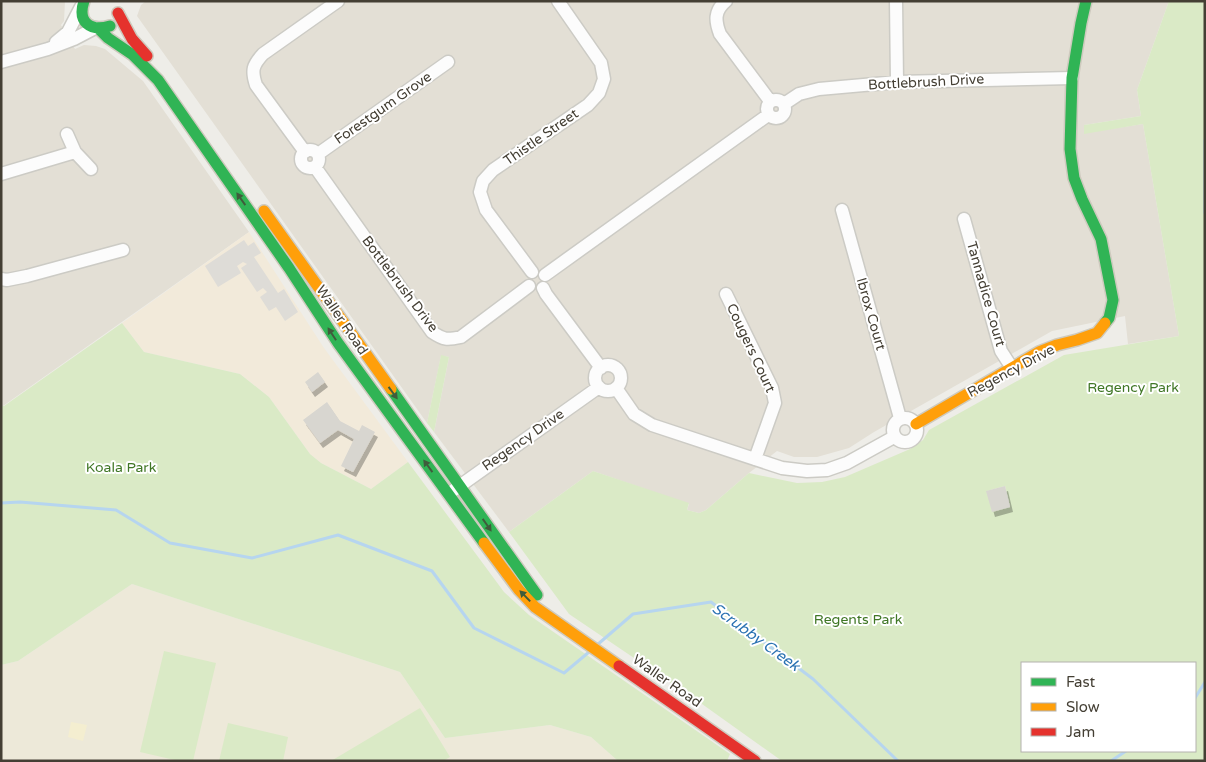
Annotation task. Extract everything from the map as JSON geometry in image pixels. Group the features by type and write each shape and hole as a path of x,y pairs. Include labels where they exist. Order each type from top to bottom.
{"street":[{"path":"304,152 256,85 253,77 254,67 263,54 338,1"},
{"name":"Thistle Street","path":"558,1 601,63 604,79 599,93 588,104 493,170 483,181 480,192 486,210 540,278 552,301 601,368"},
{"path":"726,1 717,13 716,22 720,34 770,102"},
{"path":"896,1 897,82"},
{"name":"Regency Drive","path":"916,424 1039,352 1097,332 1109,318 1113,300 1101,239 1074,178 1070,149 1072,78 1086,1"},
{"path":"48,49 68,32 82,4"},
{"name":"Waller Road","path":"82,4 84,20 91,27 97,29 133,55 158,80 289,268 338,343 519,590 535,607 749,759"},
{"path":"1,62 48,49 97,29 112,25 120,6"},
{"path":"120,6 132,39 162,73 223,154"},
{"name":"Forestgum Grove","path":"318,154 448,62"},
{"name":"Bottlebrush Drive","path":"784,104 799,94 819,90 897,82 1072,78"},
{"path":"779,100 784,104 785,110 782,116 776,119 768,115 766,106 770,102 779,100"},
{"path":"540,278 768,115"},
{"path":"67,134 75,152 91,169"},
{"path":"310,150 316,152 320,160 319,163 309,169 304,166 301,160 304,152 310,150"},
{"path":"1,174 75,152"},
{"name":"Bottlebrush Drive","path":"315,167 432,332 441,338 449,340 461,337 529,286 528,278 540,278"},
{"name":"Waller Road","path":"256,199 539,598 563,626"},
{"name":"Ibrox Court","path":"842,210 900,418"},
{"name":"Tannadice Court","path":"964,218 1001,351 1012,368"},
{"path":"1,279 7,280 27,276 123,250"},
{"path":"289,268 299,260"},
{"name":"Cougers Court","path":"726,294 772,388 775,403 755,459"},
{"path":"605,366 615,368 620,375 619,385 607,391 599,387 595,377 597,372 605,366"},
{"path":"368,384 380,374"},
{"name":"Regency Drive","path":"448,494 599,387"},
{"path":"616,388 634,414 652,425 782,468 807,471 827,470 847,463 894,437"},
{"path":"900,418 911,419 916,424 917,432 909,442 901,442 894,437 893,426 900,418"}],"shaded area":[{"path":"1,1 65,1 64,21 61,25 75,49 84,45 105,49 143,81 249,232 3,406 1,406"},
{"path":"146,1 1169,1 1137,90 1141,116 1084,125 1084,133 1143,124 1179,336 1128,344 1125,316 1052,331 849,448 817,457 794,457 777,451 706,510 699,513 687,510 689,504 593,471 509,532 434,432 449,357 441,356 427,423 137,16 141,5"},
{"path":"249,232 324,348 408,462 371,489 321,463 310,454 269,397 240,374 144,352 122,323"},
{"path":"244,240 248,246 254,242 261,253 254,257 278,293 284,289 298,312 285,321 276,307 269,311 260,297 267,292 263,288 257,292 241,268 247,264 243,262 237,266 241,273 218,287 205,266"},
{"path":"132,584 400,672 445,738 550,725 591,737 618,761 1,761 1,665 18,661"}],"green space":[{"name":"Regents Park","path":"1169,1 1205,1 1205,761 782,761 569,614 509,532 593,471 689,503 687,510 699,513 706,510 749,473 797,483 822,482 845,477 910,449 923,440 929,430 1064,355 1179,336 1143,124 1084,134 1084,125 1141,116 1137,90","holes":["1005,486 1010,507 992,511 987,491"]},
{"name":"Koala Park","path":"122,323 144,352 240,374 269,397 310,454 321,463 371,489 408,462 504,592 529,615 730,754 727,761 618,761 591,737 550,725 445,738 400,672 132,584 18,661 1,665 1,406 4,406"},
{"path":"441,355 449,357 434,432 427,423"},
{"path":"164,651 216,663 193,761 179,761 140,752"},
{"path":"420,708 450,757 443,761 331,761"},
{"path":"228,723 288,737 283,761 219,761"}],"sand":[{"path":"71,722 87,725 83,741 68,737"}],"building":[{"path":"318,372 325,382 312,392 305,382"},
{"path":"327,402 340,421 359,431 362,425 375,432 353,472 341,466 354,439 338,430 320,443 303,420"},
{"path":"1005,486 1010,507 992,512 986,491"}],"waterway":[{"name":"Scrubby Creek","path":"1205,140 1205,213"},
{"name":"Scrubby Creek","path":"1,503 20,502 116,510 170,543 252,558 338,535 432,571 474,628 564,673 589,652"},
{"name":"Scrubby Creek","path":"597,645 633,614 711,602 813,679 898,761"},
{"name":"Scrubby Creek","path":"1196,696 1205,682"},
{"name":"Scrubby Creek","path":"1111,761 1124,752"}],"traffic: fast":[{"path":"84,1 82,15 87,24 97,28 110,26"},
{"path":"1086,1 1072,78 1070,149 1074,178 1101,239 1113,300 1109,318 1105,323"},
{"path":"99,29 108,38 133,55 158,80 289,268 338,343 484,543"},
{"path":"391,389 537,595"}],"traffic: slow":[{"path":"264,211 391,389"},
{"path":"916,424 1039,352 1097,333 1105,323"},
{"path":"484,543 519,590 535,607 619,666"}],"traffic: jam":[{"path":"118,13 132,39 147,56"},
{"path":"619,666 755,761"}],"park label":[{"name":"Regency Park","path":"1133,387"}]}
